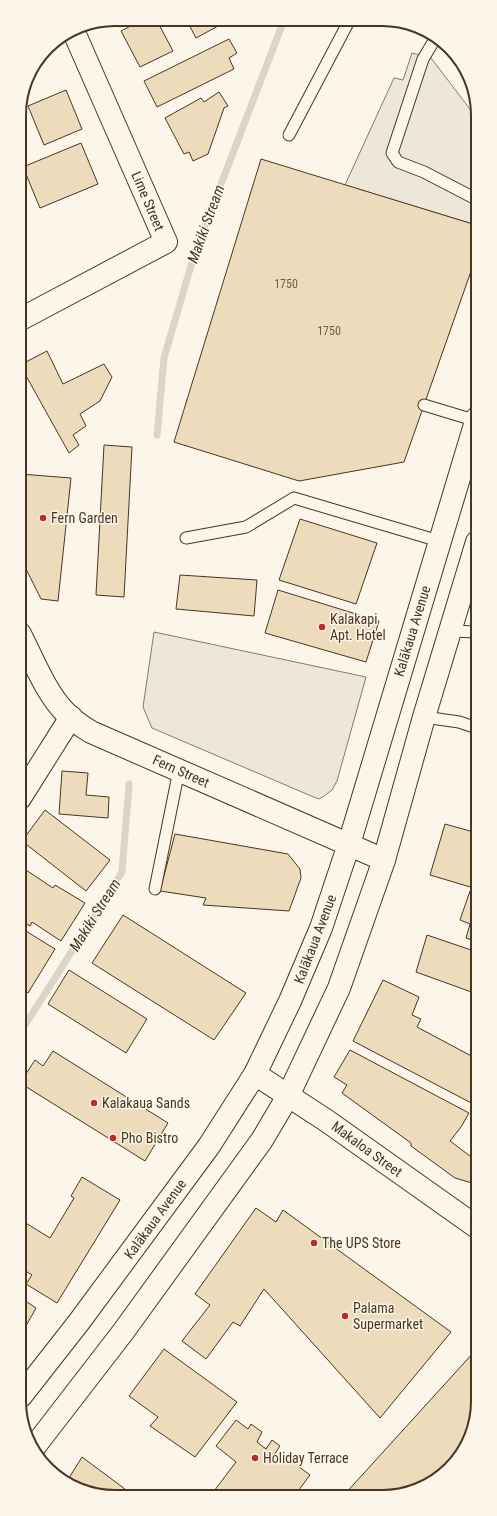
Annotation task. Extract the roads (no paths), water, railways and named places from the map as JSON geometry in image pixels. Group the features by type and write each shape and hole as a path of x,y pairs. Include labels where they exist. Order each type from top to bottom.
{"main road":[{"name":"Lime Street","path":"26,317 166,242 75,36"},
{"name":"Kalākaua Avenue","path":"26,1390 79,1322 209,1146 255,1074 290,1001 321,928 349,844 471,436"},
{"path":"37,1443 123,1332 262,1140 288,1096 339,988 384,860 424,717 471,563"},
{"name":"Fern Street","path":"26,646 52,696 76,723 91,732 384,860"},
{"path":"26,788 71,717"},
{"name":"Makaloa Street","path":"255,1074 328,1121 471,1223"}],"lane":[{"path":"289,135 345,26"},
{"path":"433,42 423,59 392,154 398,162 424,172 471,196"},
{"path":"424,405 471,419"},
{"path":"186,538 246,526 294,498 439,540"},
{"path":"450,631 471,632"},
{"path":"424,717 459,722 471,726"},
{"path":"155,889 179,770"}],"waterway":[{"name":"Makiki Stream","path":"157,435 164,358 195,252 282,26"},
{"name":"Makiki Stream","path":"26,1024 122,872 129,784"}],"place":[{"name":"Fern Garden","path":"43,518"},
{"name":"Kalakapi Apt. Hotel","path":"322,627"},
{"name":"Kalakaua Sands","path":"94,1103"},
{"name":"Pho Bistro","path":"113,1138"},
{"name":"The UPS Store","path":"314,1243"},
{"name":"Palama Supermarket","path":"345,1316"},
{"name":"Holiday Terrace","path":"255,1458"}]}
